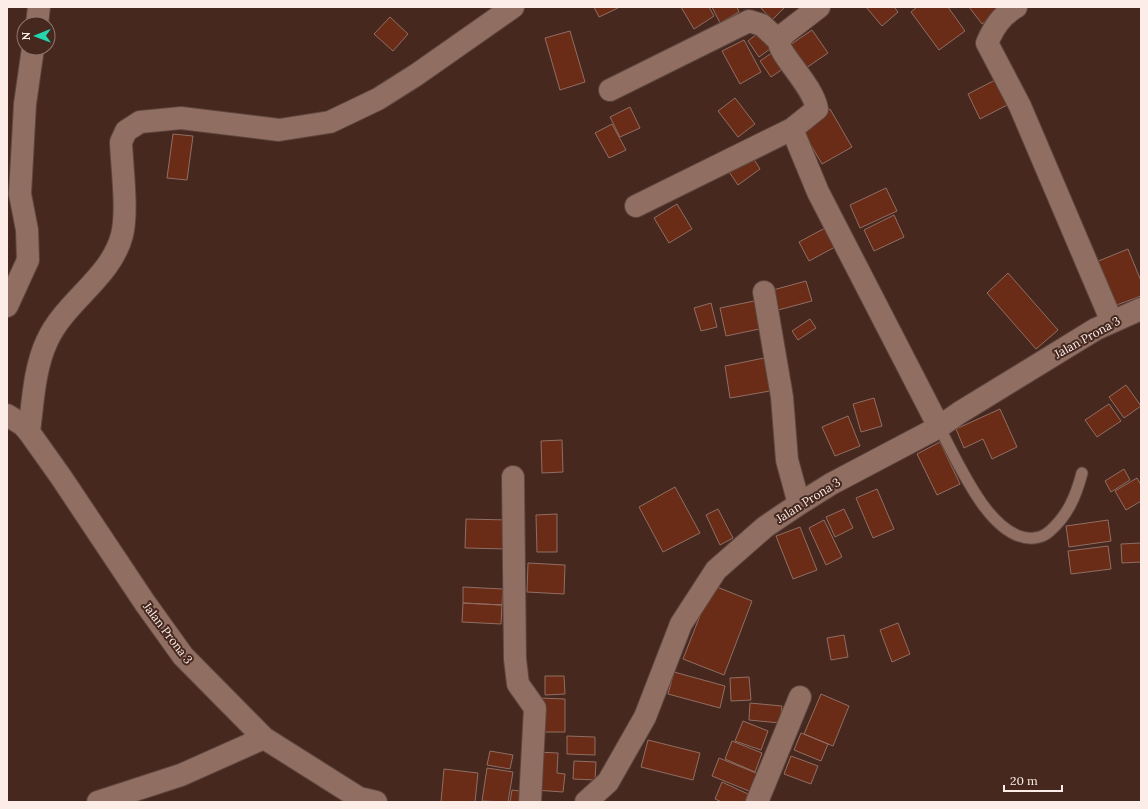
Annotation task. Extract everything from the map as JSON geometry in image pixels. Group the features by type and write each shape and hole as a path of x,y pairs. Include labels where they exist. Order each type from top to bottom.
{"street":[{"path":"29,432 37,370 48,340 61,320 114,257 122,235 124,212 121,142 126,131 140,122 181,118 279,130 330,122 378,99 513,7"},
{"path":"779,41 784,34 819,7"},
{"path":"1016,7 1004,15 993,29 987,43 1020,106 1112,322"},
{"path":"610,90 749,21 762,25 779,41 780,49 808,87 816,104 817,109 792,129 636,206"},
{"path":"7,306 28,260 27,230 20,194 25,104 32,56"},
{"path":"792,129 818,192 939,427"},
{"path":"764,292 782,396 787,460 799,504"},
{"name":"Jalan Prona 3","path":"586,802 608,782 645,717 681,624 716,570 765,527 831,484 939,427 959,413 1096,329 1141,309"},
{"name":"Jalan Prona 3","path":"7,415 23,425 29,432 61,477 145,603 183,656 264,738 359,798 376,802"},
{"path":"513,477 515,659 518,684 534,708 530,802"},
{"path":"757,802 800,697"},
{"path":"98,802 180,775 264,738"}],"lane":[{"path":"939,427 980,501 996,522 1010,533 1024,539 1044,537 1060,521 1075,498 1082,473"}],"building":[{"path":"594,7 618,7 618,8 599,17"},
{"path":"681,7 709,7 714,16 694,29"},
{"path":"712,7 737,7 739,12 720,23"},
{"path":"760,7 785,7 772,20"},
{"path":"866,7 894,7 898,12 882,26"},
{"path":"917,7 948,7 965,31 939,50 911,12"},
{"path":"969,7 1005,7 982,24"},
{"path":"390,17 408,34 393,51 374,34"},
{"path":"762,30 774,46 759,57 748,41"},
{"path":"812,30 828,53 806,68 790,45"},
{"path":"570,31 585,82 560,90 545,38"},
{"path":"744,40 761,72 740,84 722,51"},
{"path":"776,50 787,66 771,77 760,61"},
{"path":"999,78 1011,103 980,119 968,94"},
{"path":"735,98 755,124 738,137 718,111"},
{"path":"630,107 640,128 620,137 610,117"},
{"path":"830,109 852,147 822,164 800,126"},
{"path":"612,124 626,150 609,158 595,133"},
{"path":"173,134 193,136 187,180 167,178"},
{"path":"750,153 760,169 738,185 727,169"},
{"path":"886,188 897,211 860,228 850,205"},
{"path":"677,204 692,229 669,243 654,218"},
{"path":"894,215 904,237 874,251 864,230"},
{"path":"825,228 835,247 809,261 799,242"},
{"path":"1128,249 1141,281 1141,296 1114,306 1096,262"},
{"path":"1008,273 1058,330 1036,349 987,293"},
{"path":"806,281 812,301 778,310 773,290"},
{"path":"759,300 764,328 726,336 720,308"},
{"path":"711,303 717,327 701,331 694,308"},
{"path":"810,319 816,328 798,340 792,331"},
{"path":"764,358 770,391 730,398 725,366"},
{"path":"1126,385 1141,406 1124,418 1109,397"},
{"path":"874,398 882,426 861,432 853,404"},
{"path":"1109,404 1121,421 1097,437 1085,420"},
{"path":"1000,409 1017,447 992,459 983,439 964,448 956,429"},
{"path":"848,416 860,446 835,456 822,427"},
{"path":"562,440 563,472 542,473 541,441"},
{"path":"940,442 960,484 937,495 917,454"},
{"path":"1124,469 1130,480 1111,492 1105,481"},
{"path":"1137,478 1141,485 1141,501 1126,510 1115,491"},
{"path":"675,487 700,533 663,552 639,507"},
{"path":"877,489 894,529 873,538 856,498"},
{"path":"718,509 733,538 720,545 706,515"},
{"path":"844,509 853,528 835,537 826,517"},
{"path":"557,514 557,552 537,552 536,515"},
{"path":"466,519 508,520 508,549 465,548"},
{"path":"824,520 842,557 826,565 809,528"},
{"path":"1108,520 1111,541 1069,547 1066,526"},
{"path":"800,527 817,570 793,579 776,536"},
{"path":"1141,543 1141,562 1122,563 1121,544"},
{"path":"1108,546 1111,569 1071,574 1068,551"},
{"path":"528,563 565,565 564,594 527,592"},
{"path":"712,585 752,601 724,675 683,659"},
{"path":"463,587 503,589 502,605 463,603"},
{"path":"463,603 502,605 501,624 462,622"},
{"path":"898,623 910,654 892,662 880,630"},
{"path":"844,635 848,657 831,660 827,638"},
{"path":"674,672 725,686 720,708 668,694"},
{"path":"545,676 564,676 565,694 545,695"},
{"path":"749,677 751,700 731,701 730,678"},
{"path":"821,694 849,706 833,746 804,734"},
{"path":"540,698 565,699 565,732 539,732"},
{"path":"750,703 782,706 780,723 749,720"},
{"path":"743,721 768,731 761,750 735,741"},
{"path":"801,733 828,744 821,761 794,750"},
{"path":"567,736 595,737 595,755 567,754"},
{"path":"648,740 700,753 693,780 641,767"},
{"path":"732,741 762,753 755,772 725,759"},
{"path":"490,751 513,755 510,769 487,765"},
{"path":"537,752 558,753 557,773 565,774 563,792 535,790"},
{"path":"791,756 818,766 811,784 784,774"},
{"path":"719,758 761,775 754,793 712,776"},
{"path":"574,761 596,762 595,780 573,779"},
{"path":"487,768 513,772 508,802 482,801"},
{"path":"444,769 478,773 475,802 441,802"},
{"path":"722,782 748,794 745,802 722,802 715,799"},
{"path":"512,790 527,792 525,802 510,802"}]}
